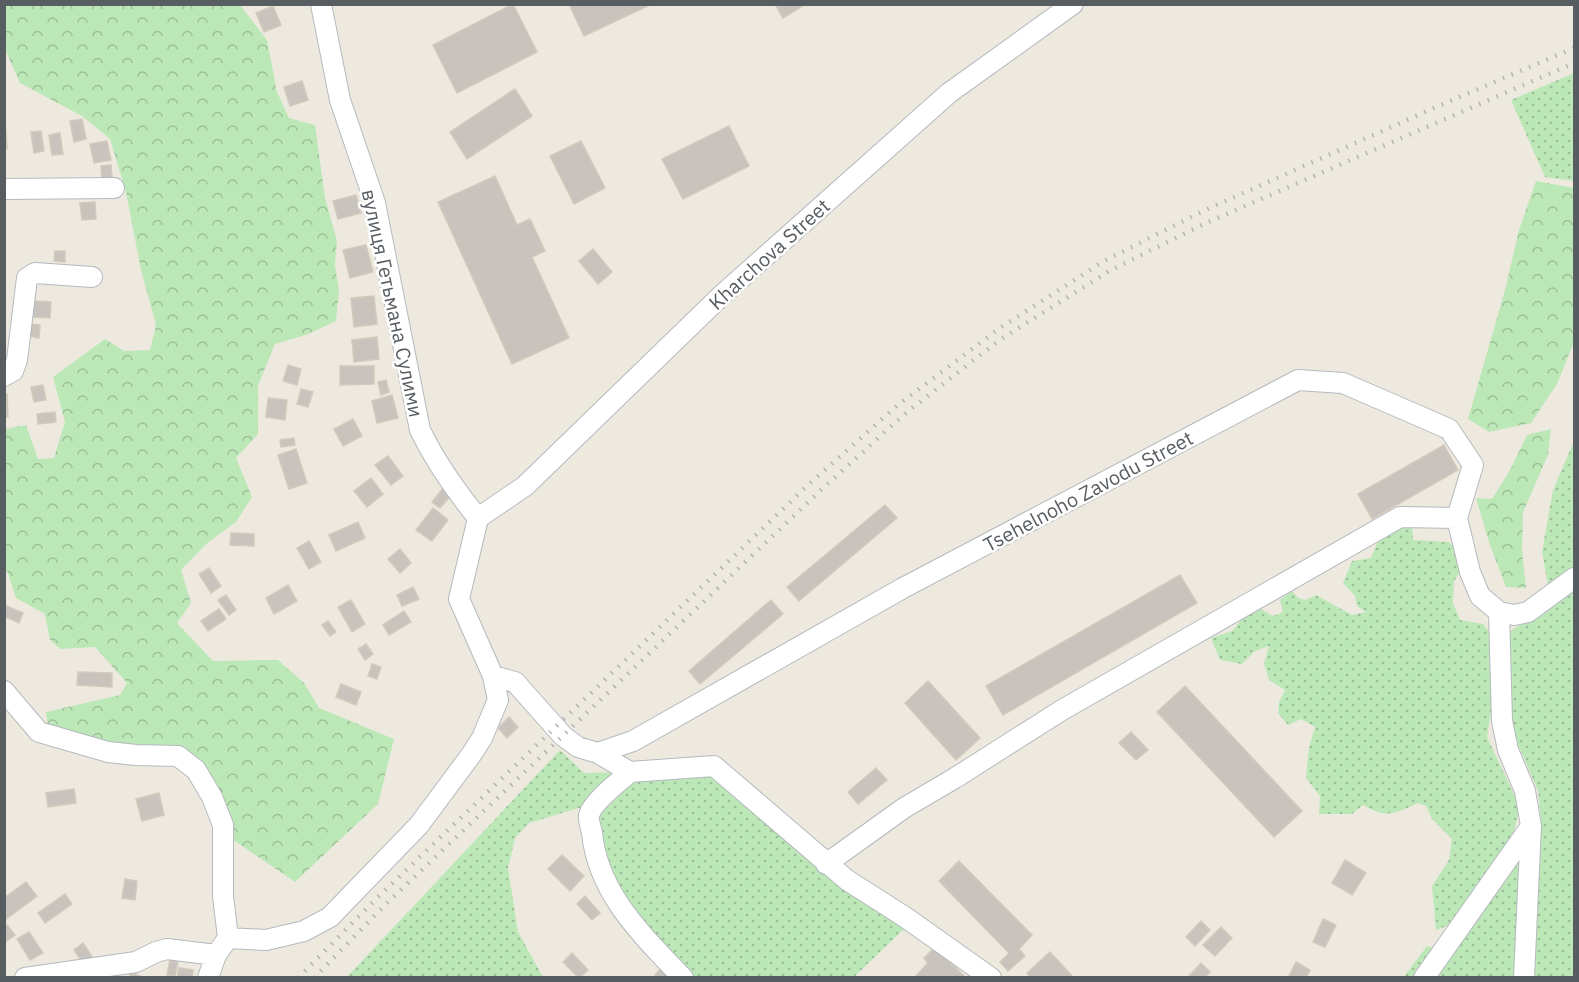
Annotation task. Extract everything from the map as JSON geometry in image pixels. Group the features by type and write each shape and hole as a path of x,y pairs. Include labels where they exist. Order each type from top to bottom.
{"street":[{"name":"вулиця Гетьмана Сулими","path":"321,4 340,100 375,203 420,429 427,445 478,518"},
{"name":"Kharchova Street","path":"478,518 525,486 723,294 949,93 1073,4"},
{"path":"4,189 114,188"},
{"path":"4,376 13,371 17,360 27,278 35,273 92,277"},
{"name":"Tsehelnoho Zavodu Street","path":"598,753 633,741 903,588 1298,380 1343,383 1449,429 1473,465 1457,518"},
{"path":"826,864 904,808 1062,710 1400,517 1457,518 1470,572 1480,596 1499,612 1514,615 1528,612 1575,578"},
{"path":"228,938 266,940 304,931 330,917 419,825 471,755 488,726 498,700 493,676 459,599 478,518"},
{"path":"1499,612 1502,721 1508,750 1525,791 1531,826 1524,978"},
{"path":"493,676 515,682 563,736 578,747 598,753 630,772 714,766 826,864 991,978"},
{"path":"4,691 39,732 108,752 178,756 196,770 212,797 223,825 223,896 228,938 216,955 208,978"},
{"path":"630,772 599,800 590,815 593,849 607,887 635,927 683,978"},
{"path":"1424,978 1531,826"},
{"path":"25,978 136,962 167,949 216,955"}],"green space":[{"path":"4,5 240,5 267,40 277,92 289,118 315,125 325,198 337,241 335,265 339,291 336,321 306,335 275,344 258,386 258,434 236,458 252,497 236,522 206,544 181,570 191,603 177,623 213,661 278,660 304,683 319,708 394,739 378,804 295,882 229,837 200,767 48,728 46,712 120,695 127,683 95,647 60,649 50,640 45,614 16,598 5,570 5,429 26,425 38,459 54,458 65,422 53,377 105,339 124,351 150,350 156,325 141,270 126,192 110,139 82,116 20,83 5,49"},
{"path":"1574,73 1574,181 1545,177 1511,100"},
{"path":"1536,181 1574,188 1574,342 1557,384 1531,423 1489,432 1468,419 1505,290 1519,230"},
{"path":"1551,429 1548,455 1523,512 1522,550 1526,588 1506,587 1476,498 1492,499 1510,470 1527,435"},
{"path":"1574,441 1574,977 1403,978 1427,946 1450,954 1541,820 1538,791 1509,723 1505,634 1530,619 1551,602 1542,552 1553,490"},
{"path":"1400,523 1412,524 1413,540 1449,542 1460,552 1462,569 1454,581 1453,603 1460,620 1483,624 1497,642 1489,656 1492,705 1487,737 1520,807 1512,840 1447,926 1436,930 1432,886 1449,860 1452,839 1432,819 1426,806 1418,803 1391,813 1378,812 1363,805 1352,814 1319,814 1320,796 1306,778 1309,747 1315,727 1301,719 1288,725 1278,713 1279,702 1285,690 1269,680 1264,664 1269,646 1255,651 1242,664 1220,660 1211,638 1232,631 1247,613 1261,609 1273,616 1283,612 1280,600 1292,591 1298,598 1306,600 1316,595 1352,615 1366,612 1357,606 1355,596 1343,583 1352,561 1371,558 1380,536"},
{"path":"560,750 584,773 619,772 582,807 529,823 515,838 508,868 518,932 543,977 346,978"},
{"path":"713,775 905,928 854,977 690,977 613,883 596,817 640,776"}],"building":[{"path":"513,4 537,52 457,93 433,45"},
{"path":"569,4 652,4 584,36"},
{"path":"775,4 806,4 783,18"},
{"path":"273,6 281,25 264,32 256,13"},
{"path":"302,81 308,100 290,106 284,87"},
{"path":"515,89 532,116 467,159 450,132"},
{"path":"5,119 7,148 4,148"},
{"path":"82,119 86,139 74,142 70,121"},
{"path":"729,126 749,166 683,199 662,159"},
{"path":"41,131 44,151 34,153 31,132"},
{"path":"60,133 63,154 52,155 49,135"},
{"path":"107,141 111,160 94,163 90,144"},
{"path":"581,141 605,188 574,204 550,156"},
{"path":"111,165 112,178 102,179 101,166"},
{"path":"495,176 517,225 530,219 545,251 532,257 569,338 512,364 438,202"},
{"path":"356,195 361,213 338,219 333,201"},
{"path":"95,202 96,219 82,220 80,203"},
{"path":"366,245 373,272 350,278 343,250"},
{"path":"593,249 612,272 598,284 579,261"},
{"path":"55,251 65,251 65,262 54,261"},
{"path":"374,296 377,324 354,327 351,298"},
{"path":"33,301 51,302 50,318 32,317"},
{"path":"30,324 40,325 39,338 29,336"},
{"path":"377,337 379,359 354,362 352,340"},
{"path":"288,365 301,369 297,385 283,381"},
{"path":"340,366 374,366 374,384 340,385"},
{"path":"386,380 389,392 381,395 378,382"},
{"path":"43,385 46,400 34,402 31,387"},
{"path":"301,389 313,392 308,407 297,404"},
{"path":"7,394 8,417 4,417 4,395"},
{"path":"392,395 398,418 377,423 372,401"},
{"path":"268,398 287,400 285,420 266,417"},
{"path":"55,412 56,422 38,424 37,414"},
{"path":"353,419 362,436 343,446 334,429"},
{"path":"294,438 295,445 281,447 280,440"},
{"path":"1444,445 1458,470 1372,519 1358,494"},
{"path":"296,449 307,483 289,489 278,455"},
{"path":"388,456 403,476 391,485 375,465"},
{"path":"371,478 383,494 367,507 354,491"},
{"path":"443,488 451,495 440,508 432,502"},
{"path":"885,505 897,518 799,601 787,587"},
{"path":"433,508 448,520 432,541 416,530"},
{"path":"358,522 365,538 336,551 329,535"},
{"path":"231,533 254,534 254,546 230,545"},
{"path":"309,541 321,562 309,569 297,548"},
{"path":"400,549 411,563 400,573 388,559"},
{"path":"209,568 221,586 211,593 199,574"},
{"path":"1180,575 1197,603 1003,715 986,686"},
{"path":"288,585 297,601 274,614 266,598"},
{"path":"413,587 419,599 402,606 397,595"},
{"path":"226,595 236,610 229,615 218,600"},
{"path":"351,600 365,624 352,632 338,607"},
{"path":"771,600 783,614 700,684 689,671"},
{"path":"4,605 23,613 19,623 4,616"},
{"path":"219,609 226,619 208,631 201,621"},
{"path":"404,611 411,622 389,635 383,625"},
{"path":"328,621 336,632 330,636 322,625"},
{"path":"366,644 373,654 365,660 358,649"},
{"path":"372,664 381,667 377,679 368,676"},
{"path":"78,672 112,673 112,687 77,685"},
{"path":"928,681 980,738 956,760 905,703"},
{"path":"341,684 361,692 356,705 336,697"},
{"path":"1185,686 1302,811 1274,837 1157,712"},
{"path":"509,717 518,727 507,738 498,728"},
{"path":"1131,732 1148,750 1136,760 1119,743"},
{"path":"876,768 887,780 858,804 848,792"},
{"path":"74,789 76,803 48,807 46,793"},
{"path":"159,793 164,815 142,821 136,799"},
{"path":"562,855 584,876 570,891 548,869"},
{"path":"1345,860 1366,873 1352,895 1332,883"},
{"path":"959,861 1032,935 1019,949 1025,956 1008,971 1000,962 1009,953 939,881"},
{"path":"125,879 137,881 135,900 122,898"},
{"path":"26,882 37,896 6,919 4,898"},
{"path":"65,894 72,904 45,923 38,913"},
{"path":"585,896 600,913 592,920 577,904"},
{"path":"1323,919 1336,925 1325,947 1313,942"},
{"path":"1201,921 1210,930 1195,946 1186,937"},
{"path":"7,925 15,935 4,943 4,927"},
{"path":"1221,927 1232,938 1215,956 1203,945"},
{"path":"29,932 43,953 30,960 17,939"},
{"path":"83,943 93,958 84,965 74,950"},
{"path":"935,947 966,978 914,978 928,963 924,958"},
{"path":"1050,952 1074,978 1031,978 1027,973"},
{"path":"572,953 588,970 579,978 563,962"},
{"path":"170,960 178,962 175,976 167,975"},
{"path":"1296,962 1310,970 1306,978 1288,978"},
{"path":"1201,963 1210,972 1204,978 1191,978 1189,976"},
{"path":"179,968 193,970 192,978 177,978"},
{"path":"660,969 670,977 670,978 653,978"},
{"path":"131,972 144,978 129,978"}],"railway":[{"path":"298,978 377,898 808,485 899,404 1000,328 1104,261 1203,211 1574,48"},
{"path":"314,978 385,905 821,490 907,412 1001,339 1111,270 1206,223 1574,63"}]}
